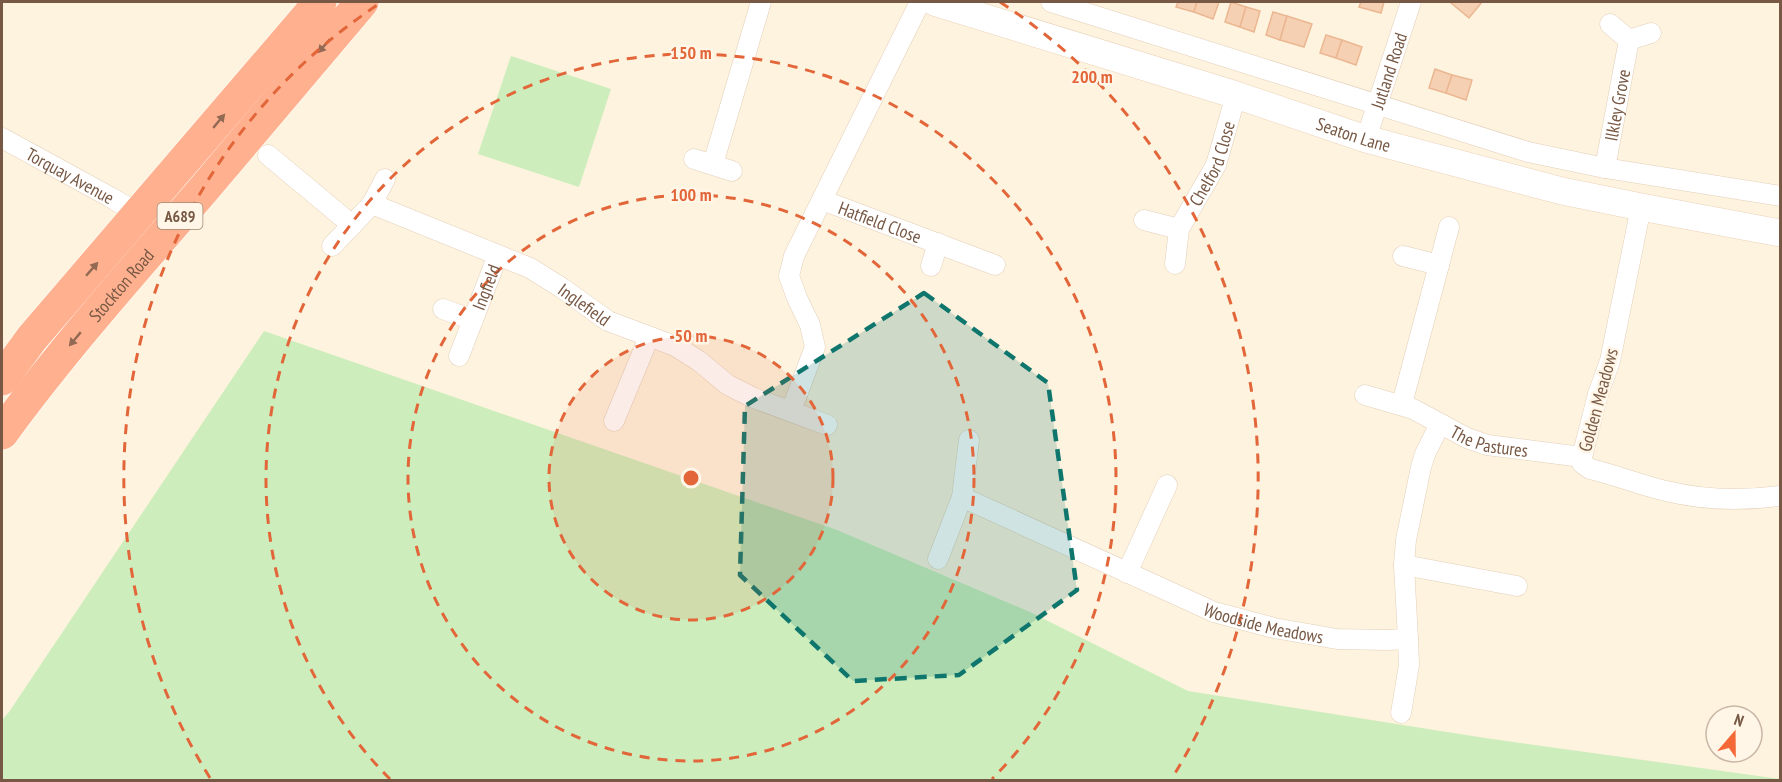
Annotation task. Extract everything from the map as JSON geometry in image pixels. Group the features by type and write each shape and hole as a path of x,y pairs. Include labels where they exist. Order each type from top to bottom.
{"highway":[{"name":"Stockton Road","path":"2,379 32,338 320,2"},
{"name":"Stockton Road","path":"2,433 51,368 107,300 362,2"}],"main road":[{"name":"Seaton Lane","path":"934,2 1236,95 1366,139 1562,191 1780,233"}],"street":[{"path":"732,171 704,161 761,2"},
{"path":"791,411 815,347 810,324 789,276 794,256 920,2"},
{"name":"Seaton Lane","path":"1052,2 1528,152 1605,168 1780,195"},
{"name":"Jutland Road","path":"1366,139 1411,2"},
{"path":"1610,24 1629,40 1651,33"},
{"name":"Ilkley Grove","path":"1605,168 1629,40"},
{"name":"Chelford Close","path":"1175,264 1179,229 1216,165 1236,95"},
{"name":"Torquay Avenue","path":"2,138 139,214"},
{"path":"268,155 352,225"},
{"path":"332,246 372,204 385,179"},
{"name":"Hatfield Close","path":"822,200 995,264"},
{"name":"Inglefield","path":"372,204 538,273 608,321 675,346 699,361 728,385 827,425"},
{"name":"Golden Meadows","path":"1641,207 1611,360 1598,394 1582,463 1590,469 1665,490 1714,498 1780,496"},
{"path":"1144,220 1179,229"},
{"path":"1402,404 1449,227"},
{"name":"Hatfield Close","path":"931,266 938,243"},
{"name":"Ingfield","path":"459,356 498,255"},
{"path":"1403,256 1439,266"},
{"name":"Ingfield","path":"442,309 473,320"},
{"path":"614,421 649,337"},
{"name":"The Pastures","path":"1365,395 1402,404 1467,438 1487,445 1582,457"},
{"path":"1401,713 1409,664 1404,566 1406,540 1421,467 1440,424"},
{"path":"938,559 962,497 969,440"},
{"path":"1127,573 1167,485"},
{"name":"Woodside Meadows","path":"962,497 1214,612 1274,628 1337,639 1408,639"},
{"path":"1404,566 1517,586"}],"highlighted area":[{"path":"924,293 1048,383 1077,590 959,675 853,681 740,575 745,406"}],"green space":[{"path":"511,56 611,89 579,187 478,154"},
{"path":"264,331 837,530 1030,612 1188,691 1485,738 1780,780 2,780 2,720"}],"building":[{"path":"1178,2 1197,2 1194,12 1176,7"},
{"path":"1197,2 1219,2 1213,19 1194,12"},
{"path":"1231,2 1246,7 1240,27 1225,22"},
{"path":"1361,2 1384,2 1381,13 1359,7"},
{"path":"1450,2 1482,2 1469,18"},
{"path":"1246,7 1260,11 1254,32 1240,27"},
{"path":"1273,12 1287,16 1280,40 1266,35"},
{"path":"1287,16 1312,24 1304,47 1280,40"},
{"path":"1326,35 1342,40 1336,58 1320,53"},
{"path":"1342,40 1362,47 1356,65 1336,58"},
{"path":"1435,69 1452,75 1446,93 1429,88"},
{"path":"1452,75 1472,80 1466,100 1446,93"}]}
